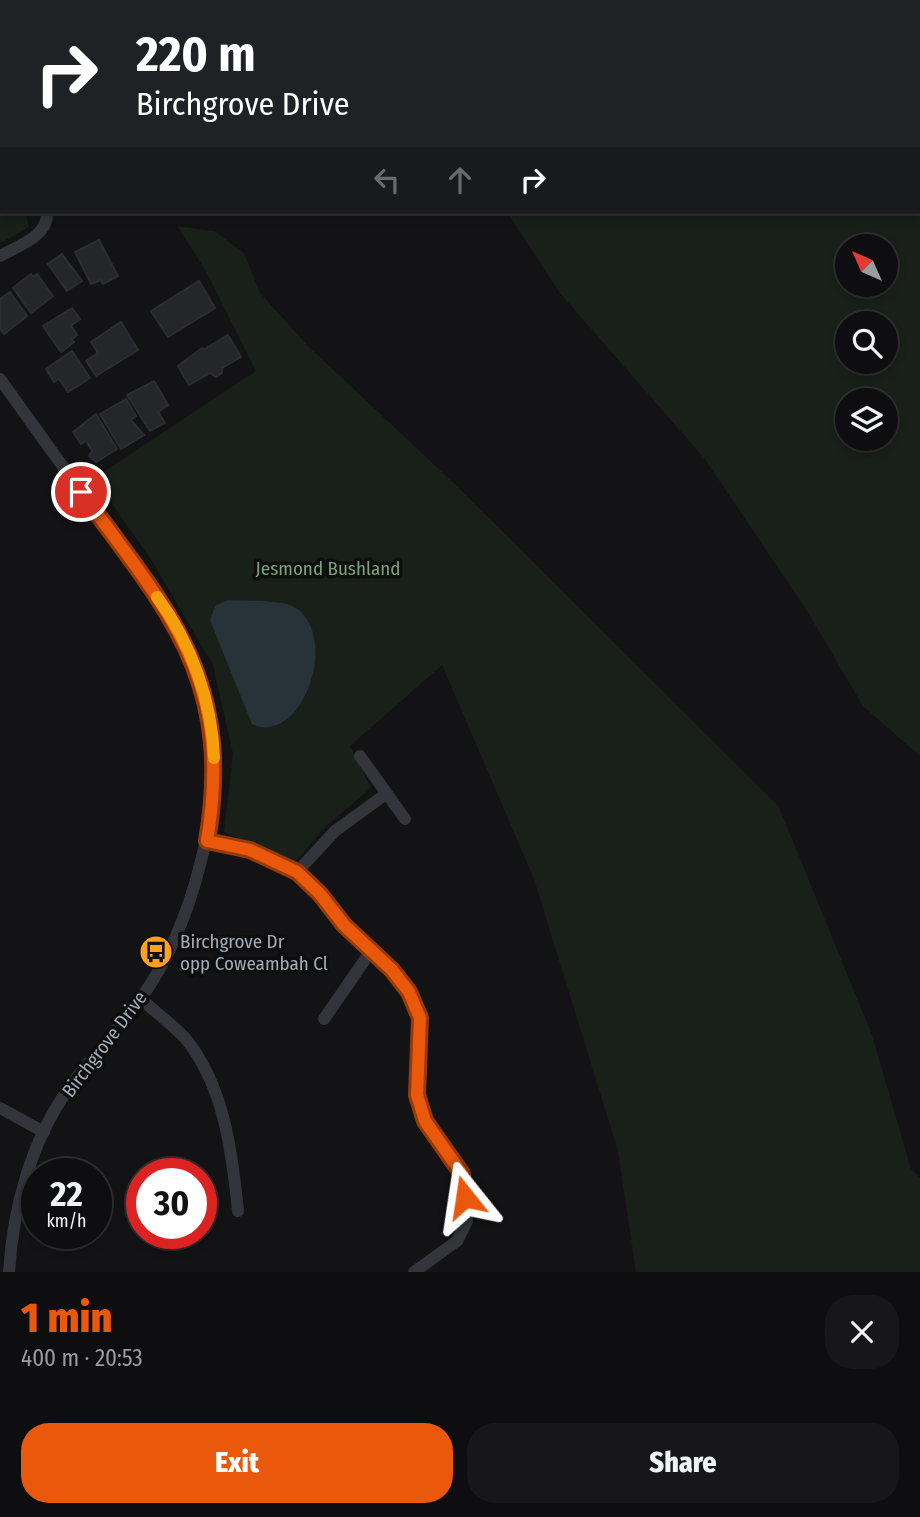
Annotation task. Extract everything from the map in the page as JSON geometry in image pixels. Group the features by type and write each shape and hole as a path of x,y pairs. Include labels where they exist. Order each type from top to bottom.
{"street":[{"path":"0,256 41,231 47,224 47,214"},
{"name":"Birchgrove Drive","path":"0,379 160,601 184,641 203,692 214,751 213,791 207,841 195,888 173,942 141,999 74,1081 44,1132 25,1179 15,1217 9,1272"},
{"path":"360,757 405,819"},
{"path":"297,872 335,831 386,794"},
{"path":"207,841 250,850 297,872 392,970 409,992 420,1018 417,1095 425,1121 462,1174 467,1221 457,1241 414,1272"},
{"path":"324,1019 371,951"},
{"path":"141,999 184,1038 213,1086 234,1170 238,1211"},
{"path":"0,1108 44,1132"}],"green space":[{"path":"0,214 26,214 29,227 0,243"},
{"path":"508,214 920,214 920,756 863,706 807,611 704,458 559,292"},
{"name":"Jesmond Bushland","path":"177,226 214,231 244,253 260,293 308,346 459,488 779,807 872,1035 911,1169 920,1178 920,1272 636,1272 618,1151 534,879 442,665 350,746 371,788 324,828 293,865 224,832 233,754 213,665 152,561 94,478 256,371 206,271"}],"shaded area":[{"path":"228,600 292,606 307,620 314,639 315,661 310,684 300,704 287,719 270,727 252,724 210,620 215,606"}],"building":[{"path":"99,240 118,276 103,284 101,280 91,284 75,252"},
{"path":"62,254 82,281 67,291 48,264"},
{"path":"31,274 32,277 37,274 53,296 31,313 13,288"},
{"path":"199,281 215,308 168,337 151,311"},
{"path":"10,292 27,316 4,334 0,329 0,299"},
{"path":"72,308 80,319 71,326 77,335 72,339 74,342 61,352 43,326"},
{"path":"121,322 138,350 96,376 86,361 98,353 91,342"},
{"path":"228,335 241,357 222,368 222,373 216,377 210,373 189,385 178,366 202,348 205,349"},
{"path":"72,351 90,378 68,392 59,379 54,382 46,369"},
{"path":"154,381 168,405 158,412 165,423 150,431 127,395"},
{"path":"126,399 136,416 131,420 144,435 121,449 100,414"},
{"path":"96,414 117,449 96,462 89,456 92,451 86,441 81,444 73,432"}],"slow traffic":[{"path":"157,597 184,641 200,681 211,727 214,758"}],"place":[{"name":"Birchgrove Dr opp Coweambah Cl","path":"156,952"}],"route":[{"path":"81,492 172,620 184,641 200,681 211,727 215,767 207,841 250,850 297,872 320,894 344,925 392,970 409,992 420,1018 421,1056 417,1095 425,1121 462,1174 465,1197"}]}
